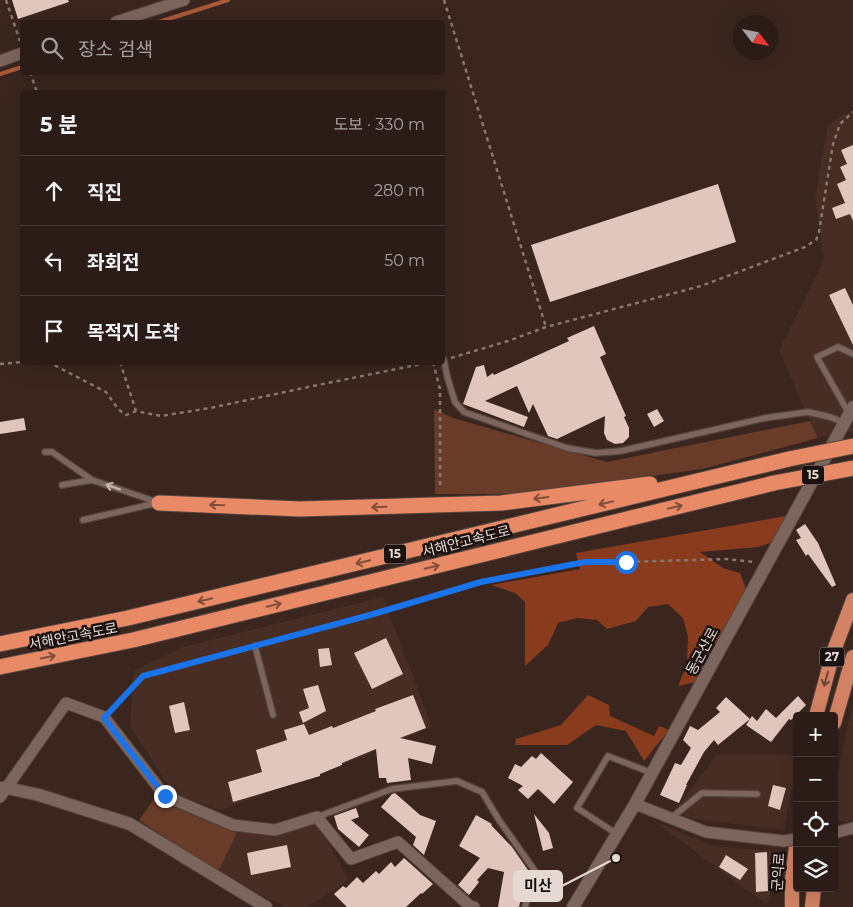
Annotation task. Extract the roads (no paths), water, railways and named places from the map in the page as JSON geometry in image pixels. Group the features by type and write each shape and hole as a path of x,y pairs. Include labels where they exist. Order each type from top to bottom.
{"highway":[{"name":"서해안고속도로","path":"0,644 128,618 728,473 853,446"},
{"name":"서해안고속도로","path":"0,667 133,640 774,483 853,468"},
{"path":"159,503 300,509 501,503 728,473"},
{"name":"27","path":"817,712 833,653 853,600"},
{"name":"27","path":"837,712 853,657"},
{"name":"군익로","path":"792,840 792,907"},
{"path":"812,907 814,892"}],"street":[{"path":"122,20 184,0"},
{"path":"0,60 20,48"},
{"name":"동군산로","path":"573,907 635,804 849,415"},
{"path":"266,907 130,824 39,795 2,791 66,703 104,718 165,796 234,825 275,830 318,817 351,859 398,842 470,906 474,907"},
{"path":"635,804 706,832 792,840"}],"lane":[{"path":"445,364 454,402 464,412 567,448 596,453 621,451 765,418 808,412 830,417 849,415 817,357 838,347 853,354"},
{"path":"45,452 52,452 92,480 159,503"},
{"path":"62,485 92,480"},
{"path":"83,520 159,503"},
{"path":"255,646 273,715"},
{"path":"617,834 577,808 608,756 652,772"},
{"path":"318,817 392,789 457,781 466,784 482,792 535,871 525,907"},
{"path":"671,818 702,793 757,794"}],"waterway":[{"path":"165,20 228,0"},
{"path":"0,74 20,68"}],"place":[{"name":"미산","path":"616,858"}]}
